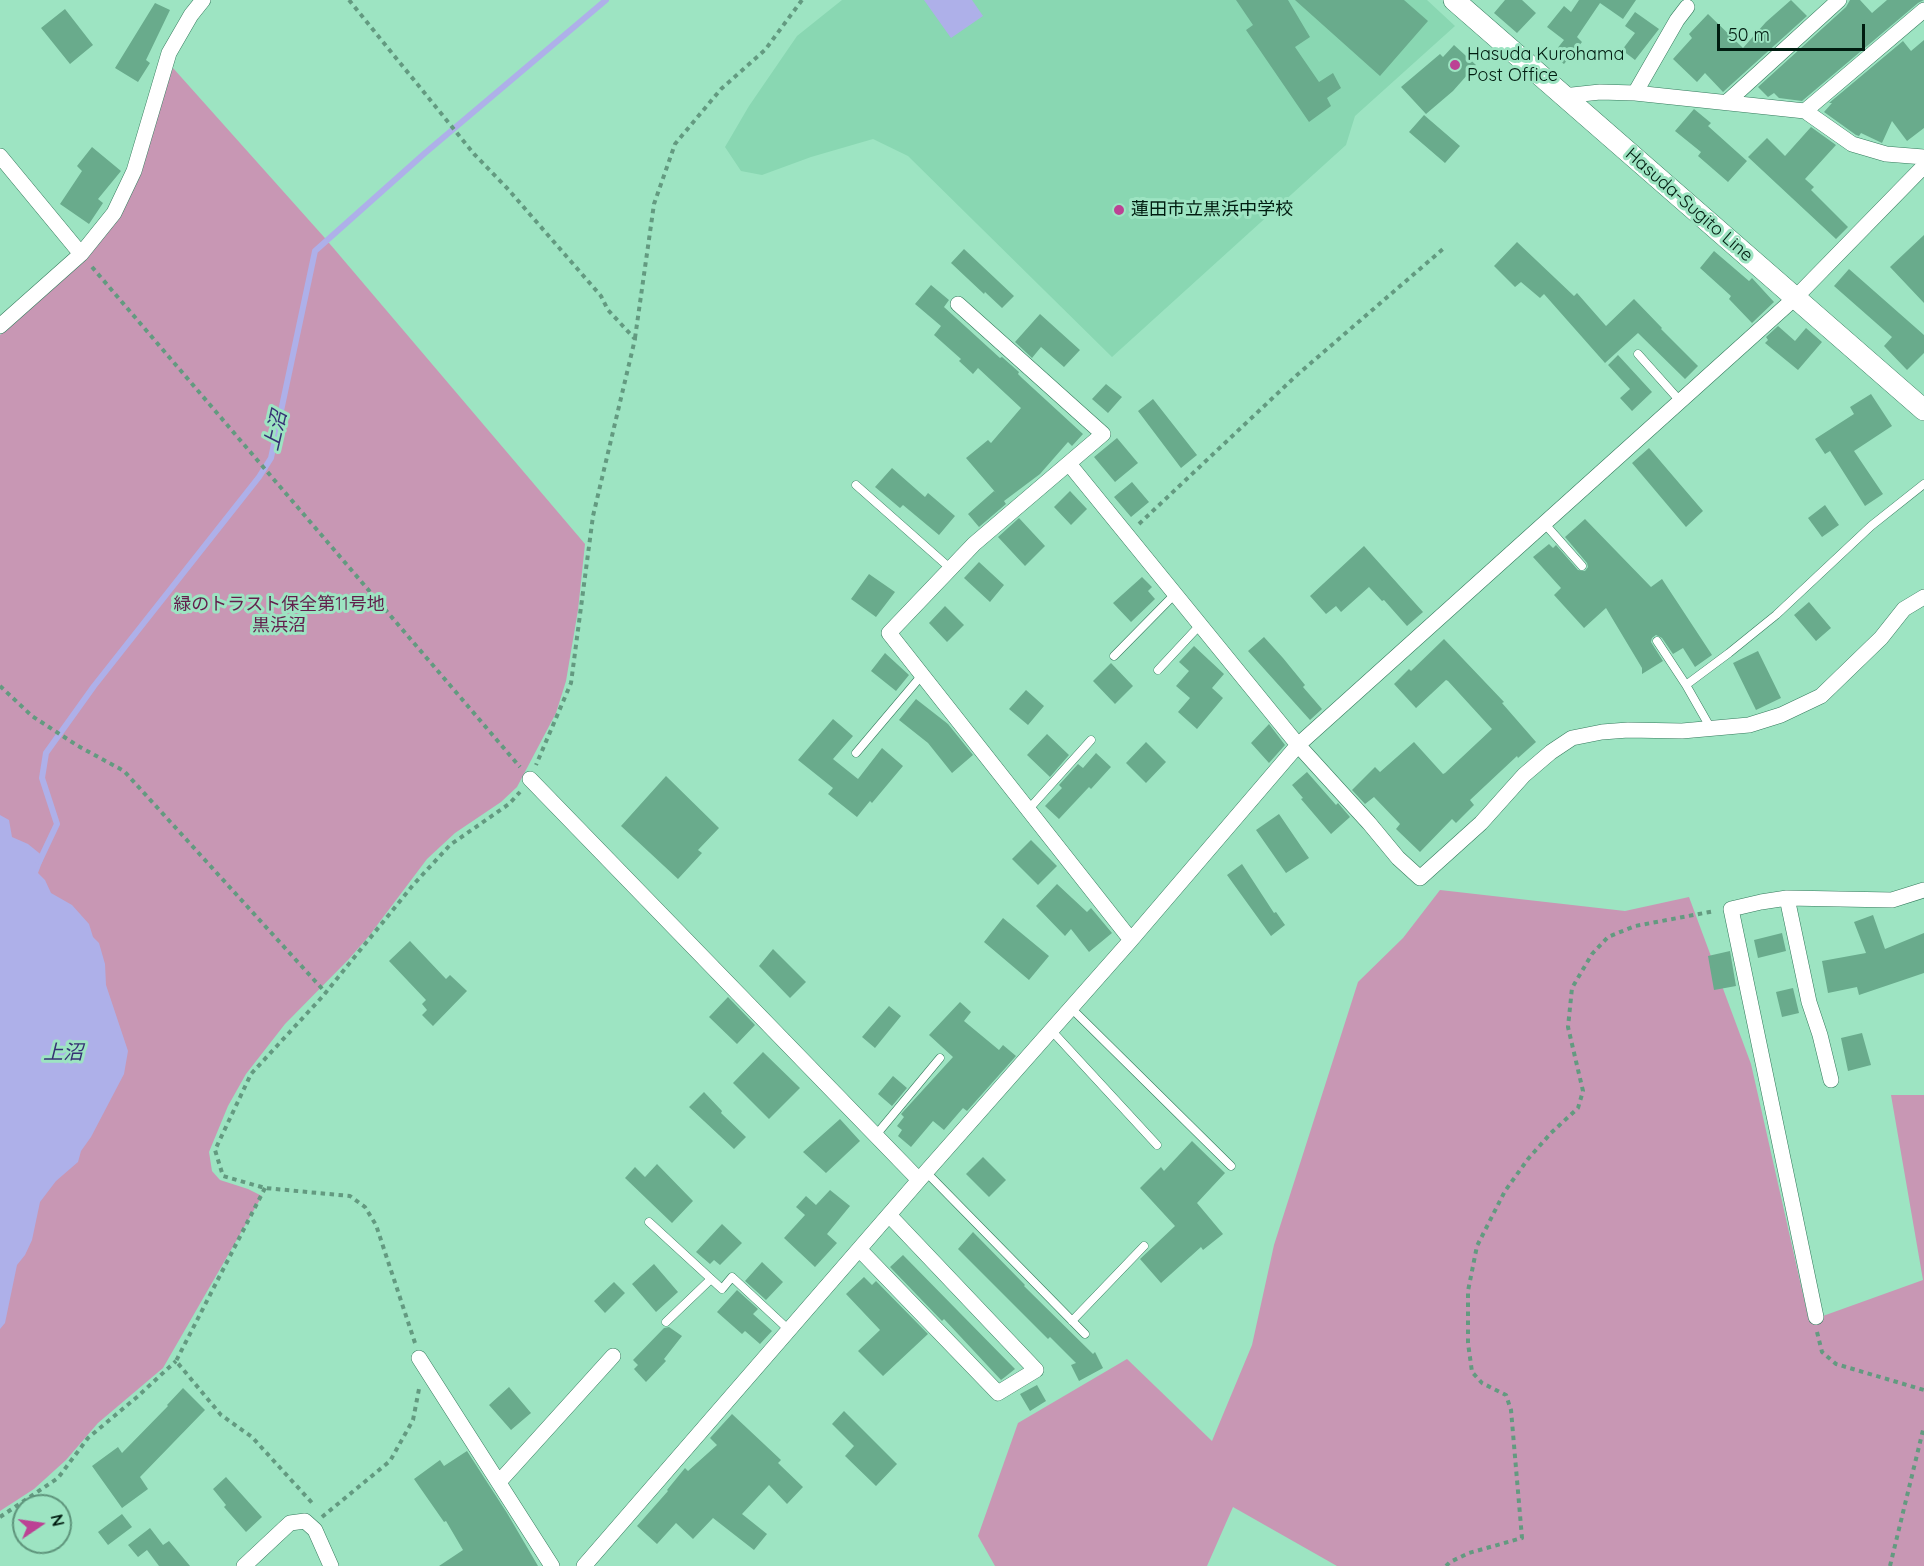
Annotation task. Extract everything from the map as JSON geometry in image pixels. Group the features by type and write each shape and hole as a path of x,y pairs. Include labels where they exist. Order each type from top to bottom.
{"main road":[{"name":"Hasuda-Sugito Line","path":"1454,0 1924,410"}],"street":[{"path":"0,326 81,254 114,213 134,171 169,53 191,15 203,0"},
{"path":"1727,102 1839,0"},
{"path":"1635,93 1677,20 1687,7"},
{"path":"1805,111 1924,10"},
{"path":"1563,96 1600,92 1635,93 1805,111 1852,144 1886,154 1924,157"},
{"path":"0,156 81,254"},
{"path":"584,1566 1131,940 1298,745 1796,297 1924,166"},
{"path":"958,304 1103,434 1070,465 974,544 889,633 1131,940"},
{"path":"1070,465 1298,745 1398,858 1420,878 1481,824 1524,775 1572,738 1602,732 1683,731 1749,724 1780,715 1821,696 1881,638 1904,609 1924,597"},
{"path":"530,779 876,1135 923,1176"},
{"path":"1816,1317 1731,909 1787,898 1892,900 1924,890"},
{"path":"1787,898 1809,1002 1831,1080"},
{"path":"859,1249 998,1393 1036,1370 889,1215"},
{"path":"499,1482 613,1356"},
{"path":"419,1358 552,1566"},
{"path":"244,1566 290,1522 305,1521 315,1530 331,1566"}],"lane":[{"path":"1638,354 1680,401"},
{"path":"1686,685 1776,615 1871,526 1924,484"},
{"path":"856,485 951,569"},
{"path":"1544,523 1582,566"},
{"path":"1114,656 1174,594"},
{"path":"1158,670 1200,625"},
{"path":"1658,640 1710,727"},
{"path":"856,753 922,675"},
{"path":"1028,810 1091,740"},
{"path":"1071,1008 1231,1166"},
{"path":"1051,1030 1157,1146"},
{"path":"876,1135 940,1058"},
{"path":"923,1176 1085,1334"},
{"path":"649,1222 722,1289 732,1277 789,1330"},
{"path":"1072,1321 1144,1246"},
{"path":"666,1322 711,1279"}],"path":[{"path":"349,0 474,154 507,188 601,296 608,310 635,339"},
{"path":"315,1530 323,1515 339,1505 390,1461 413,1420 421,1379 419,1358 376,1226 365,1207 350,1196 265,1188 223,1176 215,1150 251,1074 326,993 413,885 450,845 509,804 530,779 571,683 593,516 635,339 654,204 675,144 721,89 765,50 802,0"},
{"path":"1127,536 1297,375 1443,249"},
{"path":"81,254 530,779"},
{"path":"0,686 32,716 78,746 124,771 326,993"},
{"path":"1446,1566 1469,1553 1522,1538 1510,1410 1506,1395 1482,1383 1472,1372 1468,1343 1468,1291 1477,1246 1505,1191 1528,1159 1578,1108 1583,1091 1568,1027 1572,988 1592,954 1608,936 1635,926 1669,918 1731,909"},
{"path":"0,1517 58,1478 88,1438 176,1361 265,1188"},
{"path":"1816,1317 1817,1334 1822,1352 1836,1364 1924,1390"},
{"path":"176,1361 221,1415 252,1437 315,1507"},
{"path":"1890,1566 1924,1426"}],"shaded area":[{"name":"蓮田市立黒浜中学校","path":"842,0 1427,0 1455,26 1355,116 1346,145 1112,357 908,156 873,139 811,157 762,175 741,171 725,147 749,106 797,36"}],"green space":[{"name":"緑のトラスト保全第11号地 黒浜沼","path":"173,68 324,237 585,544 578,610 566,681 556,713 517,787 501,802 455,833 427,859 369,936 285,1024 246,1074 228,1106 209,1152 212,1171 220,1180 262,1196 163,1368 98,1423 66,1460 34,1489 26,1494 12,1494 12,1503 0,1511 0,335 89,255 154,123"},
{"path":"1440,890 1625,911 1689,897 1751,1064 1809,1321 1923,1280 1891,1095 1924,1095 1924,1566 1337,1566 1233,1507 1207,1566 995,1566 978,1536 1018,1423 1127,1359 1212,1441 1252,1345 1274,1245 1358,982 1403,938"}],"water":[{"path":"924,0 972,0 983,16 951,38"},
{"name":"上沼","path":"0,815 9,820 12,837 28,844 44,857 38,873 45,880 51,893 72,905 89,924 93,937 99,943 105,964 106,985 128,1051 124,1074 91,1137 81,1151 78,1162 56,1181 40,1202 32,1240 17,1265 5,1323 0,1329"}],"building":[{"path":"1236,0 1288,0 1310,37 1295,47 1319,82 1333,73 1341,88 1327,98 1331,106 1309,122 1246,30 1253,25"},
{"path":"1295,0 1404,0 1428,21 1380,76"},
{"path":"1505,0 1522,0 1536,13 1517,33 1494,13"},
{"path":"1579,0 1636,0 1623,19 1600,3 1577,37 1582,42 1564,64 1552,55 1564,40 1547,27 1564,6 1571,12"},
{"path":"1791,0 1807,16 1723,92 1705,73 1697,82 1673,59 1692,38 1689,34 1708,14 1743,48 1766,22"},
{"path":"1850,0 1860,0 1872,13 1887,0 1924,0 1802,101 1779,98 1774,93 1768,97 1758,87 1846,7"},
{"path":"155,3 170,10 146,60 150,63 138,82 115,68"},
{"path":"65,9 93,45 70,64 41,28"},
{"path":"1635,12 1659,29 1635,60 1622,50 1635,33 1625,26"},
{"path":"1924,40 1924,128 1907,141 1892,121 1882,143 1861,133 1859,136 1856,135 1824,112 1832,103 1829,103 1903,41 1911,51"},
{"path":"1454,45 1476,65 1453,91 1426,114 1401,87 1440,54 1443,57"},
{"path":"1694,109 1711,123 1708,126 1747,161 1728,182 1698,156 1701,152 1675,131"},
{"path":"1424,115 1460,146 1445,163 1409,132"},
{"path":"1811,127 1836,145 1805,179 1814,187 1811,190 1848,227 1836,239 1748,157 1767,138 1785,156"},
{"path":"92,147 121,171 98,199 103,203 89,224 60,204 82,171 77,166"},
{"path":"1924,235 1924,303 1890,267"},
{"path":"1517,242 1574,296 1577,293 1606,326 1634,299 1698,366 1685,379 1638,333 1605,363 1544,294 1540,298 1521,282 1515,287 1494,266"},
{"path":"964,249 1014,296 1002,308 951,263"},
{"path":"1714,251 1749,281 1752,278 1774,302 1752,323 1729,299 1731,296 1700,268"},
{"path":"1849,269 1924,335 1924,353 1907,370 1884,346 1892,337 1834,286"},
{"path":"931,285 949,300 944,307 1000,358 1002,357 1019,372 1022,378 1083,434 1072,446 1068,442 1040,474 1004,501 1006,504 979,527 968,514 994,491 996,493 966,458 988,440 991,443 1021,408 978,368 973,374 959,361 961,359 934,335 941,326 915,304"},
{"path":"1040,314 1080,350 1064,367 1041,347 1032,358 1015,342"},
{"path":"1778,326 1795,341 1806,328 1822,342 1798,370 1765,343 1768,340 1766,337"},
{"path":"1618,355 1652,392 1632,411 1620,398 1630,389 1608,365"},
{"path":"1106,384 1122,397 1108,413 1092,399"},
{"path":"1871,394 1892,426 1854,451 1883,494 1865,506 1830,451 1825,454 1815,439 1854,414 1850,407"},
{"path":"1153,399 1197,455 1181,468 1138,411"},
{"path":"1117,438 1138,463 1115,482 1094,457"},
{"path":"1649,448 1703,511 1686,527 1632,463"},
{"path":"892,468 925,497 928,493 955,516 939,535 903,505 900,508 875,487"},
{"path":"1132,482 1149,502 1131,517 1114,497"},
{"path":"1070,491 1087,509 1071,525 1054,507"},
{"path":"1825,505 1839,525 1822,537 1808,518"},
{"path":"1019,518 1045,546 1025,566 998,537"},
{"path":"1585,519 1651,587 1662,579 1712,655 1695,667 1683,648 1673,654 1662,638 1656,635 1651,642 1663,661 1642,674 1642,668 1606,608 1584,628 1554,595 1561,588 1533,557 1549,544 1553,548 1556,545 1578,570 1585,571 1588,567 1587,563 1565,537"},
{"path":"1364,546 1423,612 1407,626 1369,587 1341,612 1336,606 1326,614 1310,596"},
{"path":"979,562 1004,585 990,602 964,578"},
{"path":"869,574 895,592 876,617 851,599"},
{"path":"1142,577 1152,587 1148,591 1155,599 1131,622 1113,603"},
{"path":"1809,602 1831,628 1816,641 1794,615"},
{"path":"945,606 964,625 947,642 929,623"},
{"path":"1264,637 1305,685 1303,687 1322,709 1310,720 1248,651"},
{"path":"1444,639 1504,702 1502,703 1536,742 1518,758 1517,756 1470,800 1474,805 1456,823 1452,819 1420,852 1396,829 1400,824 1374,797 1365,804 1352,790 1375,767 1380,772 1414,742 1443,774 1492,729 1446,680 1416,708 1394,684"},
{"path":"1194,646 1224,674 1212,688 1223,698 1197,729 1178,712 1190,698 1176,686 1189,671 1179,662"},
{"path":"1758,651 1781,698 1756,710 1733,663"},
{"path":"885,653 909,675 896,691 871,671"},
{"path":"1111,663 1133,686 1115,704 1093,681"},
{"path":"1026,690 1044,706 1028,725 1009,709"},
{"path":"916,699 948,724 973,755 952,773 928,743 899,720"},
{"path":"833,719 853,736 833,759 858,779 882,748 903,766 857,817 828,794 833,788 798,760"},
{"path":"1269,724 1285,745 1269,763 1251,743"},
{"path":"1047,734 1069,755 1050,777 1027,755"},
{"path":"1146,742 1166,762 1146,783 1126,763"},
{"path":"1096,753 1111,767 1059,819 1045,806 1062,788 1059,785 1078,764 1083,768"},
{"path":"1307,772 1336,805 1338,803 1350,817 1331,834 1292,785"},
{"path":"666,776 719,828 698,850 702,853 678,879 621,826"},
{"path":"1279,814 1309,858 1286,873 1256,830"},
{"path":"1031,840 1057,866 1038,885 1012,859"},
{"path":"1242,864 1274,913 1276,912 1285,925 1271,936 1227,875"},
{"path":"1057,884 1087,912 1091,908 1112,933 1089,952 1071,929 1065,936 1036,906"},
{"path":"1873,915 1885,949 1924,933 1924,973 1859,995 1857,987 1828,993 1822,961 1866,953 1854,922"},
{"path":"1003,918 1049,956 1029,980 984,942"},
{"path":"1782,933 1786,951 1758,958 1754,940"},
{"path":"410,941 446,979 450,975 467,991 433,1026 422,1015 427,1010 422,1004 426,1000 389,961"},
{"path":"773,949 806,982 790,998 759,966"},
{"path":"1730,951 1736,986 1714,990 1708,956"},
{"path":"1793,988 1799,1013 1782,1017 1776,992"},
{"path":"728,997 755,1025 737,1044 709,1017"},
{"path":"960,1002 971,1012 964,1021 999,1050 1003,1045 1016,1056 967,1111 963,1108 944,1130 933,1121 911,1147 898,1136 902,1130 897,1126 904,1117 901,1114 953,1057 929,1035"},
{"path":"889,1006 901,1016 875,1048 862,1037"},
{"path":"1862,1033 1871,1065 1848,1071 1841,1038"},
{"path":"763,1052 800,1088 769,1119 733,1083"},
{"path":"893,1076 907,1088 892,1106 878,1094"},
{"path":"704,1092 722,1111 721,1113 746,1137 734,1149 689,1107"},
{"path":"840,1119 860,1141 826,1173 803,1152"},
{"path":"1192,1141 1225,1173 1197,1203 1223,1234 1203,1250 1201,1247 1161,1283 1140,1259 1175,1226 1140,1188 1161,1167 1164,1171"},
{"path":"983,1157 1006,1180 989,1197 966,1174"},
{"path":"657,1164 693,1201 672,1223 625,1178 635,1167 645,1177"},
{"path":"830,1190 850,1206 827,1234 837,1243 815,1267 784,1238 805,1215 796,1207 806,1196 816,1205"},
{"path":"722,1224 742,1243 720,1265 714,1260 710,1264 696,1252"},
{"path":"973,1232 1093,1354 1095,1352 1103,1368 1079,1381 1071,1365 1076,1363 1050,1337 1048,1339 958,1249"},
{"path":"903,1255 1015,1369 1001,1380 944,1319 942,1321 890,1267"},
{"path":"762,1262 783,1282 766,1300 745,1281"},
{"path":"654,1264 678,1292 656,1312 632,1284"},
{"path":"864,1277 872,1285 876,1281 928,1334 883,1376 858,1351 880,1330 846,1294"},
{"path":"614,1282 625,1293 605,1313 594,1301"},
{"path":"737,1290 758,1309 753,1314 772,1331 760,1344 745,1331 742,1334 717,1312"},
{"path":"669,1327 682,1336 664,1359 666,1361 646,1382 634,1369 638,1365 633,1360 664,1328"},
{"path":"1037,1385 1046,1401 1030,1411 1020,1394"},
{"path":"509,1387 531,1413 511,1430 489,1405"},
{"path":"183,1388 205,1410 140,1477 148,1489 122,1508 92,1466 118,1447 122,1453"},
{"path":"844,1411 897,1464 876,1486 845,1456 854,1446 832,1424"},
{"path":"732,1414 781,1460 778,1463 803,1487 787,1504 769,1485 742,1514 767,1534 754,1550 713,1518 693,1539 676,1523 657,1544 637,1526 685,1468 688,1471 717,1445 710,1438"},
{"path":"467,1451 538,1566 439,1566 463,1550 446,1521 444,1522 414,1479 440,1460 444,1466"},
{"path":"226,1477 262,1517 246,1532 224,1507 226,1505 213,1489"},
{"path":"122,1514 132,1527 108,1545 98,1532"},
{"path":"150,1528 163,1545 169,1541 190,1566 159,1566 147,1550 138,1557 128,1545"}],"waterway":[{"name":"上沼","path":"39,862 57,824 42,778 46,753 94,686 259,477 271,458 315,251 425,153 606,0"}],"place":[{"name":"Hasuda Kurohama Post Office","path":"1455,65"},
{"name":"蓮田市立黒浜中学校","path":"1119,210"}]}
